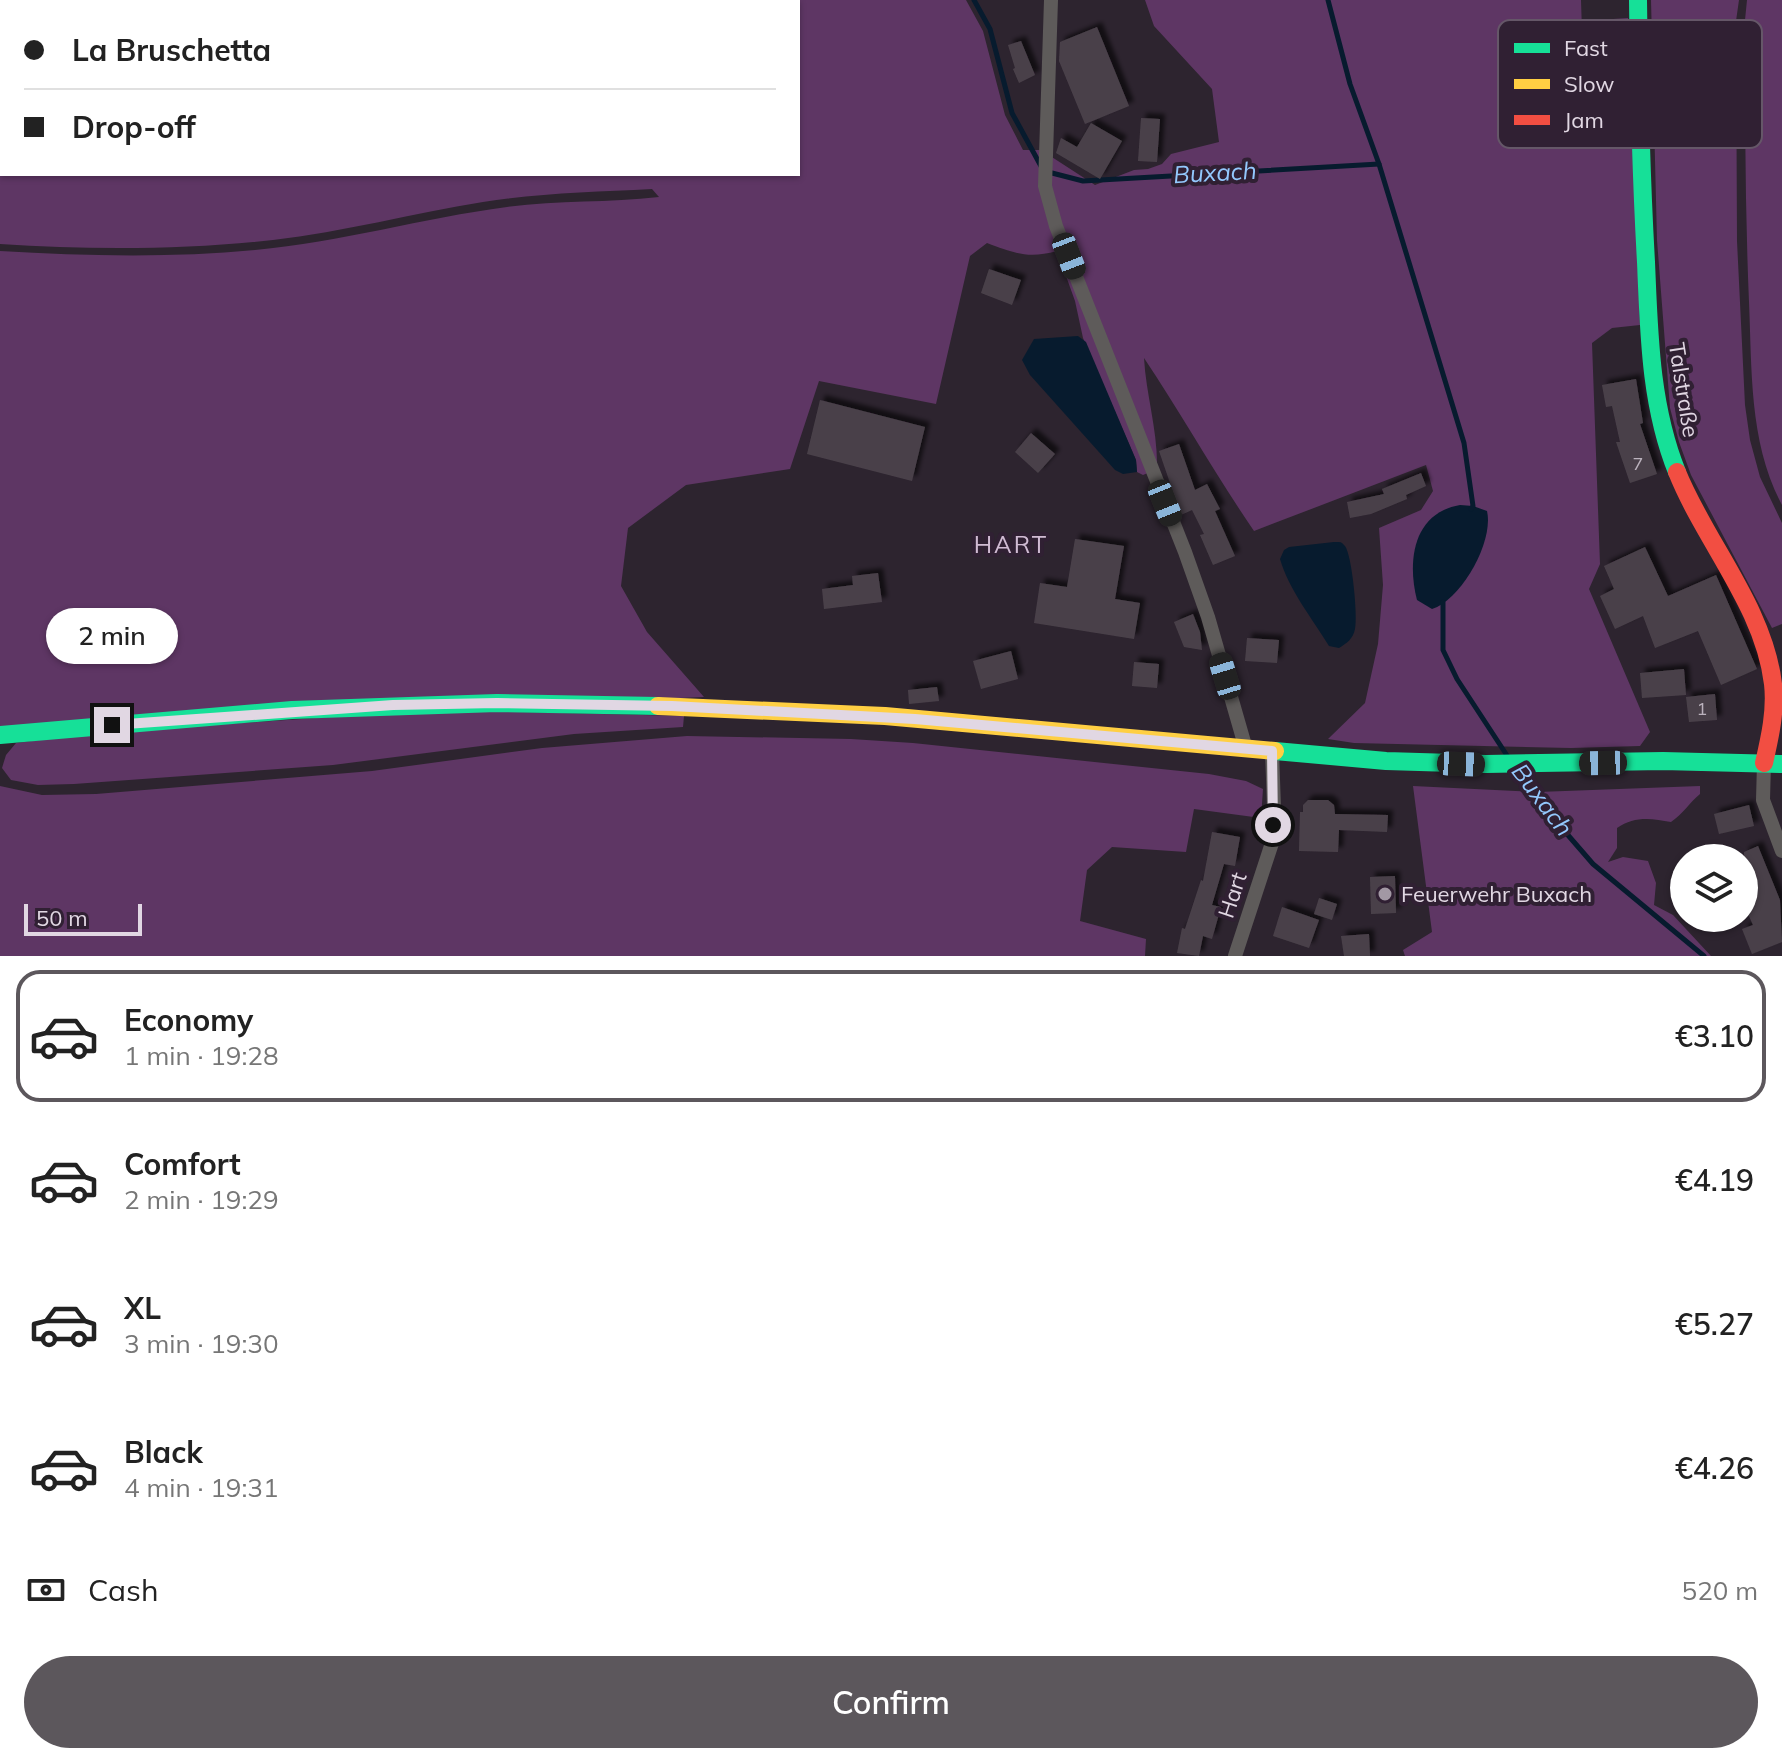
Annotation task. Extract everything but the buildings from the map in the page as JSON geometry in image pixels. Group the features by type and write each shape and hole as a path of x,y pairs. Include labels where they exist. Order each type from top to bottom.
{"main road":[{"name":"Talstraße","path":"1638,0 1638,20"},
{"name":"Talstraße","path":"1641,148 1647,290 1660,418 1680,482 1750,612 1766,651 1773,684 1773,763"},
{"path":"0,735 292,710 497,703 672,706 885,716 1386,761 1486,764 1773,763"}],"street":[{"path":"1051,0 1045,186 1056,226 1185,552 1208,617 1246,749"},
{"name":"Hart","path":"1235,956 1272,843 1272,751"},
{"path":"1773,763 1761,794 1782,851"}],"shaded area":[{"path":"800,0 966,0 983,31 1005,115 1023,150 1041,150 1095,185 1134,170 1162,164 1171,154 1219,142 1212,89 1154,26 1145,0 1581,0 1582,20 1498,20 1498,148 1633,148 1640,325 1612,328 1592,343 1600,564 1589,589 1650,732 1640,746 1571,748 1354,743 1328,739 1365,703 1378,644 1383,585 1379,528 1421,510 1433,491 1426,465 1254,531 1144,358 1157,469 1143,475 1137,472 1136,460 1083,338 1075,301 1057,251 1038,255 1021,254 987,243 970,256 936,404 819,381 790,469 686,485 628,528 621,586 647,632 704,697 0,727 0,251 128,255 255,250 507,207 659,197 652,189 567,193 457,206 273,240 205,246 0,244 0,176 800,176"},
{"path":"1651,0 1739,0 1736,20 1652,20"},
{"path":"1747,0 1782,0 1782,505 1763,457 1752,380 1746,148 1762,148 1762,20 1745,20"},
{"path":"1655,148 1737,148 1737,241 1745,405 1760,477 1782,523 1782,624 1772,628 1691,475 1679,442 1670,408 1657,240"},
{"path":"434,710 684,716 683,727 574,734 333,765 38,785 11,780 2,768 6,755 16,743 94,733"},
{"path":"687,736 913,743 1209,774 1246,781 1263,789 1261,818 1194,809 1186,852 1112,847 1087,870 1080,921 1146,939 1145,956 0,956 0,786 42,795 96,794 372,771 542,748"},
{"path":"1413,786 1538,792 1700,786 1700,794 1671,822 1643,819 1617,828 1617,848 1608,862 1623,857 1648,861 1656,883 1654,905 1670,913 1670,932 1689,932 1711,956 1405,956 1403,950 1432,932"}],"water":[{"path":"1078,336 1086,342 1136,460 1137,472 1123,474 1115,470 1030,375 1022,360 1034,339"},
{"path":"1460,505 1487,511 1486,538 1464,582 1454,594 1432,609 1417,600 1413,570 1417,541 1432,518"},
{"path":"1342,543 1348,552 1356,612 1353,635 1339,648 1329,646 1295,593 1280,559 1289,547"}],"waterway":[{"name":"Buxach","path":"974,0 990,29 1012,113 1042,168"},
{"name":"Buxach","path":"1328,0 1350,84 1379,164 1464,443 1471,509"},
{"name":"Buxach","path":"1052,173 1083,181 1379,164"},
{"name":"Buxach","path":"1443,602 1443,650 1457,679 1508,757"},
{"name":"Buxach","path":"1516,769 1541,804 1593,864 1704,956"}],"traffic: fast":[{"path":"1638,0 1638,20"},
{"path":"1642,148 1650,342 1661,421 1677,472"},
{"path":"0,735 292,710 497,703 658,706"},
{"path":"1275,751 1386,761 1486,764 1663,761 1782,764"}],"traffic: slow":[{"path":"658,706 885,716 1275,751"}],"traffic: jam":[{"path":"1677,472 1746,602 1767,656 1774,704 1764,763"}],"place":[{"name":"Feuerwehr Buxach","path":"1385,894"}],"district":[{"name":"HART","path":"1011,545"}],"route":[{"path":"112,725 292,710 497,703 672,706 946,721 1272,751 1273,825"}]}
